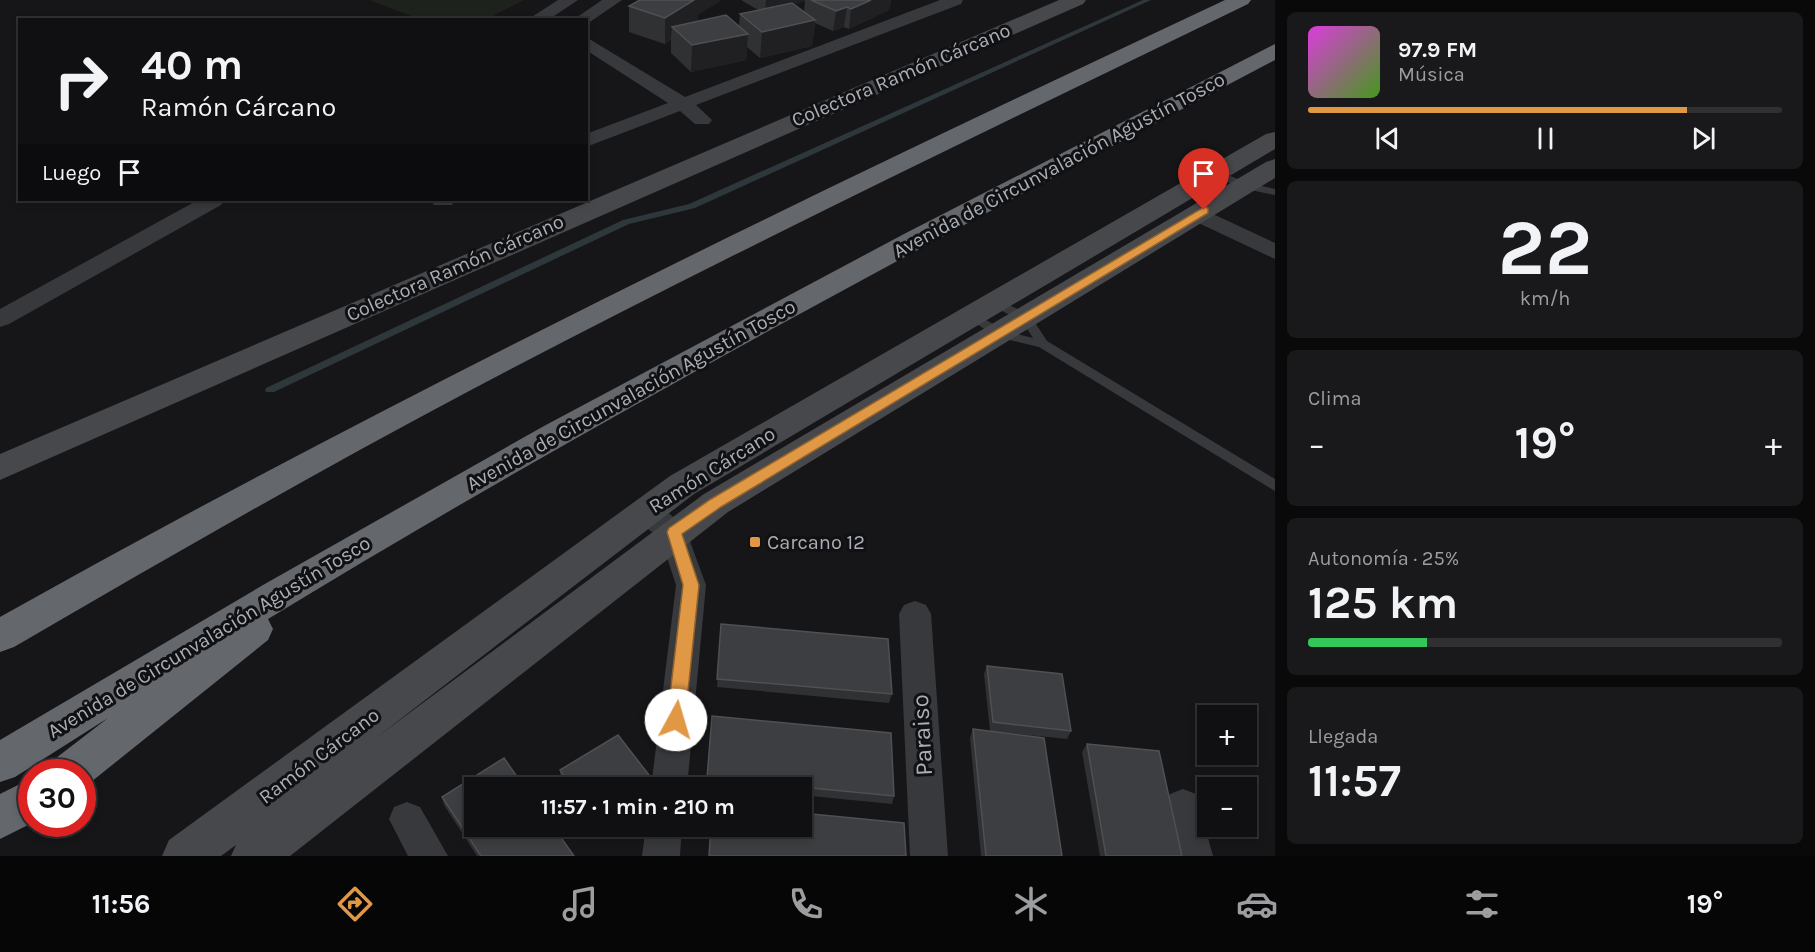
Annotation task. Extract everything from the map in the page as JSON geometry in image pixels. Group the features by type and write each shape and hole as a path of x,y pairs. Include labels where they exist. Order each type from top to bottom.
{"highway":[{"path":"4,633 218,512 572,323 830,196 1241,0"},
{"name":"Avenida de Circunvalación Agustín Tosco","path":"0,763 354,549 785,309 1275,51"},
{"path":"87,759 354,549"},
{"path":"0,818 18,807"}],"main road":[{"name":"Colectora Ramón Cárcano","path":"0,468 1076,0"},
{"name":"Ramón Cárcano","path":"1007,323 1215,174 1275,139"},
{"name":"Ramón Cárcano","path":"185,856 660,522 716,503 1007,323 1198,214 1275,167"},
{"name":"Ramón Cárcano","path":"254,856 660,522"}],"street":[{"path":"538,18 570,0"},
{"path":"584,18 614,0"},
{"path":"588,140 955,0"},
{"path":"588,43 683,104 702,120"},
{"path":"0,319 211,201"},
{"path":"1198,214 1275,252"},
{"path":"660,522 691,585 670,777"},
{"name":"Paraiso","path":"915,614 929,856"},
{"path":"1183,806 1194,856"},
{"path":"407,819 429,856"},
{"path":"661,856 663,837"}],"lane":[{"path":"1215,174 1245,186 1275,192"},
{"path":"1007,323 1275,486"}],"shaded area":[{"path":"369,0 524,0 489,18 417,18"}],"building":[{"path":"640,0 694,0 665,18 629,6"},
{"path":"811,0 871,0 851,9 847,7 836,11"},
{"path":"792,3 815,20 762,32 740,14"},
{"path":"726,15 748,34 692,45 672,27"},
{"path":"721,624 888,639 892,694 717,679"},
{"path":"987,666 1062,674 1071,731 993,722"},
{"path":"712,716 891,733 894,796 812,788 812,777 707,777"},
{"path":"973,729 1044,738 1062,856 986,856"},
{"path":"618,735 650,777 565,777 560,770"},
{"path":"1087,744 1159,751 1182,856 1106,856"},
{"path":"504,758 517,777 474,777"},
{"path":"464,783 464,830 442,797"},
{"path":"812,814 904,823 906,856 709,856 710,837 812,837"},
{"path":"468,837 561,837 574,856 481,856"}],"waterway":[{"path":"270,390 626,222 692,206 1148,0"}],"place":[{"name":"Carcano 12","path":"755,542"}],"route":[{"path":"676,720 691,585 674,532 716,503 1001,334 1204,210"}]}
